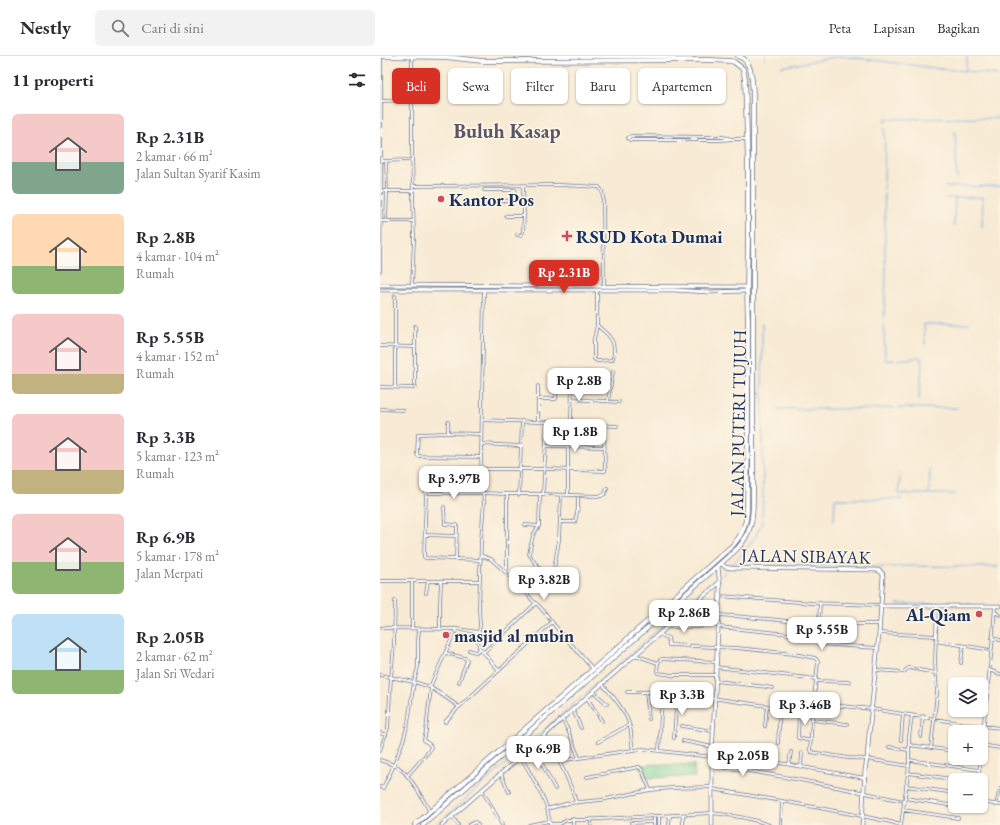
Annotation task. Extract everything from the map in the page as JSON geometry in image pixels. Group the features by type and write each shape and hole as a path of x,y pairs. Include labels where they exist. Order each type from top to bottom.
{"highway":[{"path":"381,56 446,56 482,61 710,60 734,62 737,56"},
{"path":"517,56 675,56"},
{"name":"JALAN PUTERI TUJUH","path":"423,825 593,669 737,540 743,529 747,513 751,444 753,95 751,71 749,66 744,58 737,56"},
{"name":"JALAN PUTERI TUJUH","path":"416,825 718,566 741,545 747,535 752,523 753,508 747,289 751,245 745,79 743,69 734,62"}],"street":[{"path":"380,271 381,56"},
{"path":"412,57 412,68"},
{"path":"381,101 392,101"},
{"path":"412,104 414,240 412,285"},
{"path":"732,139 726,137 684,136 629,136 628,138 630,140 747,139"},
{"path":"684,136 685,140"},
{"path":"380,161 412,160"},
{"path":"386,161 386,221"},
{"path":"381,180 387,180"},
{"path":"413,186 597,186 601,188 603,196 604,286"},
{"path":"517,235 521,235 523,232 523,186"},
{"path":"484,190 515,190 515,200"},
{"path":"380,191 413,191"},
{"path":"381,199 387,198"},
{"path":"483,202 523,200"},
{"path":"506,216 524,216"},
{"path":"380,221 413,221"},
{"path":"380,285 675,286 747,289"},
{"path":"674,290 675,286"},
{"path":"380,290 674,290 708,292 747,289"},
{"path":"395,290 395,387"},
{"path":"484,290 481,434 482,493 484,509 478,646 499,671"},
{"path":"597,290 597,325 594,337 595,360 612,360 614,356 614,344 610,337 597,325"},
{"path":"380,387 416,387 415,326"},
{"path":"380,346 415,347"},
{"path":"608,402 613,372"},
{"path":"538,399 556,399 557,380"},
{"path":"571,423 572,380"},
{"path":"538,386 538,422"},
{"path":"572,399 619,402"},
{"path":"380,409 403,410"},
{"path":"482,420 618,426"},
{"path":"519,494 522,421"},
{"path":"448,422 448,433"},
{"path":"542,571 529,554 533,537 539,526 545,469 547,422"},
{"path":"481,560 425,557 428,469 430,467 520,470 605,470 604,426"},
{"path":"481,434 418,434 417,444 418,456 481,457"},
{"path":"481,444 520,446"},
{"path":"546,446 604,447"},
{"path":"568,446 568,494"},
{"path":"426,493 568,494 602,496 606,493 607,488"},
{"path":"505,571 507,567 507,494"},
{"path":"521,586 542,571 552,572 554,568 559,540 561,495"},
{"path":"560,522 575,522 578,508 578,495"},
{"path":"444,507 445,524 457,524 456,558"},
{"path":"525,525 539,526"},
{"path":"425,535 457,536"},
{"path":"481,556 491,559 521,586 593,669"},
{"path":"712,825 712,757 720,596 718,566"},
{"name":"JALAN SIBAYAK","path":"718,566 731,568 880,571 883,576 881,605"},
{"path":"442,825 668,627 720,578"},
{"path":"380,581 480,581"},
{"path":"412,581 412,629"},
{"path":"426,593 428,581"},
{"path":"440,629 441,581"},
{"path":"720,596 820,603 1000,606"},
{"path":"380,750 388,728 394,644 395,601"},
{"path":"484,652 536,603"},
{"path":"820,603 818,637 820,644 877,648"},
{"path":"862,825 865,770 881,605"},
{"path":"931,748 937,693 937,606"},
{"path":"988,684 995,606"},
{"path":"995,612 1000,614"},
{"path":"719,615 819,623 879,624"},
{"path":"445,722 552,622"},
{"path":"668,627 700,627"},
{"path":"718,627 818,637"},
{"path":"380,628 456,629 479,632"},
{"path":"380,787 384,788 404,738 408,723 414,682 418,667 419,629"},
{"path":"407,776 431,747 424,739 431,688 456,629"},
{"path":"879,633 936,636"},
{"path":"659,634 668,638 669,645 737,648 816,659 818,662 812,708 810,750 812,753 867,759 909,766"},
{"path":"992,638 1000,640"},
{"path":"936,641 991,650"},
{"path":"961,663 963,646"},
{"path":"469,650 476,652 480,648"},
{"path":"446,653 465,658 467,660 459,682"},
{"path":"635,655 658,663"},
{"path":"716,662 662,659 658,663 657,672 672,675 716,675"},
{"path":"716,667 816,680 850,682"},
{"path":"875,670 904,672 909,668 936,673"},
{"path":"989,670 1000,674"},
{"path":"380,675 414,682 431,688 459,708"},
{"path":"716,681 772,688"},
{"path":"602,684 624,712 629,725 633,750"},
{"path":"594,692 607,704"},
{"path":"627,692 677,693 799,712 807,712 820,704 872,709 966,724 984,725 985,717"},
{"path":"646,692 649,719"},
{"path":"659,751 662,693"},
{"path":"674,738 677,693"},
{"path":"587,698 602,721"},
{"path":"800,698 798,738 811,741"},
{"path":"765,726 767,706"},
{"path":"778,743 780,708"},
{"path":"573,710 581,728"},
{"path":"901,740 903,714"},
{"path":"547,808 561,804 601,800 650,790 672,788 712,788 862,816 901,825 909,766 909,744 912,715"},
{"path":"921,737 923,716"},
{"path":"562,719 579,758"},
{"path":"812,720 848,724"},
{"path":"598,742 629,725"},
{"path":"682,726 714,731"},
{"path":"988,726 1000,728"},
{"path":"380,733 386,735"},
{"path":"545,735 571,786 576,802"},
{"path":"683,741 789,765 865,778"},
{"path":"909,744 948,750"},
{"path":"533,746 555,789"},
{"path":"988,746 1000,748"},
{"path":"889,747 909,750"},
{"path":"559,761 643,749 712,757"},
{"path":"789,765 791,752"},
{"path":"801,767 802,753"},
{"path":"521,756 540,791 547,808 550,825 560,824 567,820 574,819 712,813 757,821 768,825"},
{"path":"380,760 394,765 407,776 430,812"},
{"path":"909,760 979,770"},
{"path":"978,773 980,765"},
{"path":"712,766 774,775 904,799 948,805"},
{"path":"587,777 640,768 650,790"},
{"path":"908,773 948,778"},
{"path":"501,774 509,792"},
{"path":"906,786 948,792"},
{"path":"996,805 1000,789"},
{"path":"482,790 502,825"},
{"path":"781,825 782,801"},
{"path":"988,803 1000,805"},
{"path":"903,810 958,818"},
{"path":"670,815 670,825"},
{"path":"682,825 683,815"},
{"path":"452,816 458,825"},
{"path":"631,823 654,824 654,816"},
{"path":"659,816 659,825"},
{"path":"573,825 574,819"},
{"path":"591,819 591,825"},
{"path":"529,825 549,820"},
{"path":"469,825 475,822 478,825"}],"green space":[{"path":"639,765 695,765 695,777 645,778"}],"waterway":[{"path":"781,67 841,56 1000,75"},
{"path":"966,70 967,56"},
{"path":"885,123 885,119 1000,118"},
{"path":"884,189 885,127"},
{"path":"955,131 957,179"},
{"path":"945,187 1000,186"},
{"path":"884,193 886,277 884,319"},
{"path":"945,198 983,197 982,227"},
{"path":"954,226 955,198"},
{"path":"730,566 754,539 762,522 762,323"},
{"path":"884,324 885,360 894,360"},
{"path":"925,345 924,324 969,324"},
{"path":"898,360 921,358 922,366 919,400"},
{"path":"778,409 894,408"},
{"path":"898,408 957,408"},
{"path":"930,469 929,494 955,494"},
{"path":"900,472 899,494 929,494"},
{"path":"834,520 835,499 902,499"},
{"path":"731,565 1000,567"},
{"path":"721,576 727,570"},
{"path":"436,825 718,578"},
{"path":"897,604 971,604"}],"place":[{"name":"Kantor Pos","path":"441,199"},
{"name":"RSUD Kota Dumai","path":"567,236"},
{"name":"Al-Qiam","path":"979,614"},
{"name":"masjid al mubin","path":"446,635"}],"district":[{"name":"Buluh Kasap","path":"507,131"}]}
